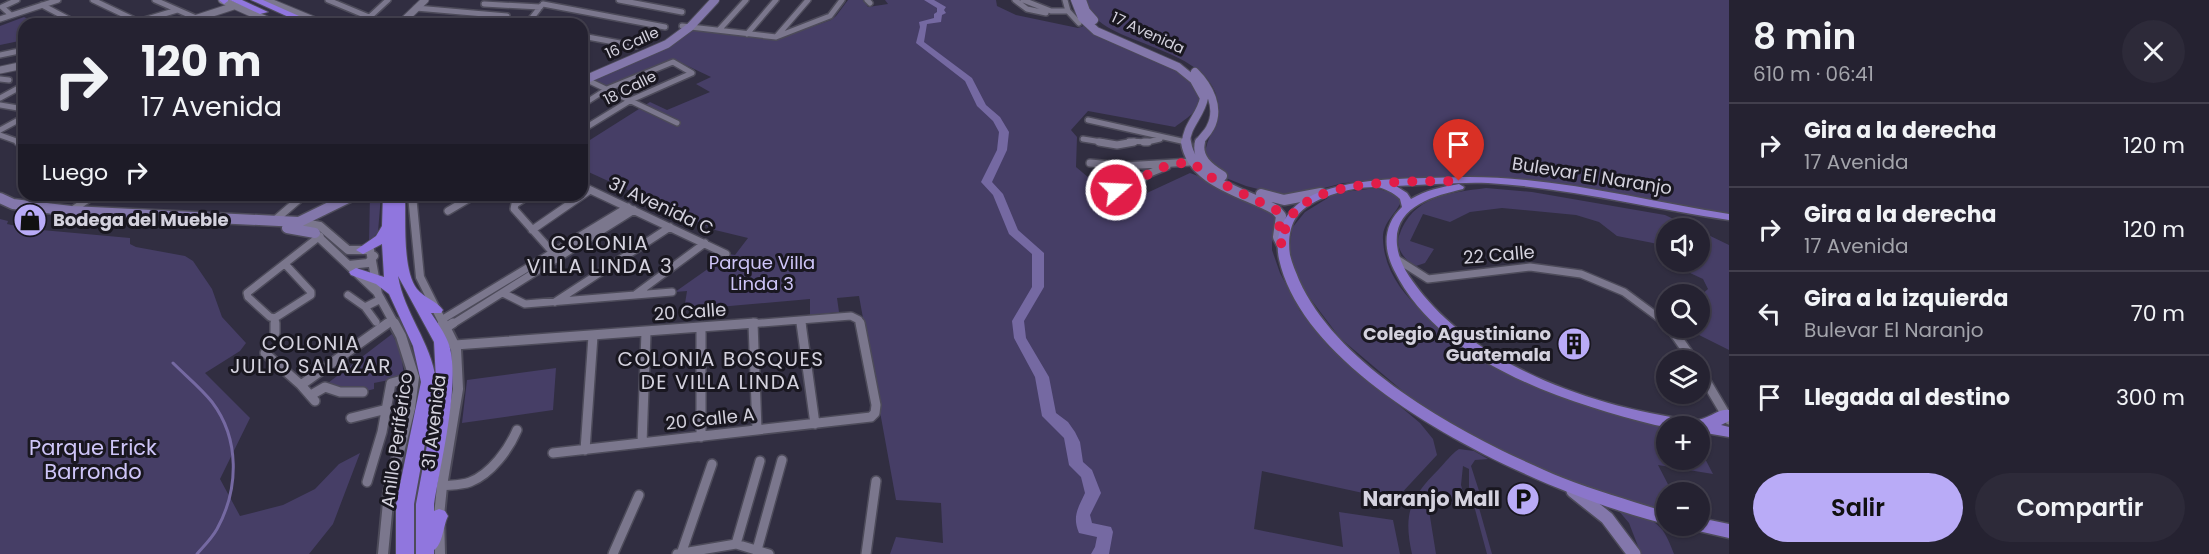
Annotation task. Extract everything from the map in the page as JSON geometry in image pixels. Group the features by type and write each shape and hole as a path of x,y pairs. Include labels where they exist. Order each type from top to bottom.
{"highway":[{"path":"255,0 298,18"},
{"path":"229,2 273,18"},
{"name":"Anillo Periférico","path":"389,201 391,294 419,339 427,362 429,382 405,504 405,554"},
{"name":"Anillo Periférico","path":"391,294 402,266 399,201"},
{"path":"368,253 381,240 390,224"},
{"path":"352,269 375,279 391,294 442,319"},
{"name":"Anillo Periférico","path":"391,294 441,342 444,361 444,397 424,504 427,554"},
{"path":"427,554 433,528 439,516"}],"main road":[{"name":"16 Calle","path":"686,26 708,0"},
{"name":"16 Calle","path":"588,77 667,44 716,0"},
{"name":"17 Avenida","path":"1075,0 1079,14 1093,28 1115,40 1172,63 1192,78 1204,98 1202,111 1191,124 1186,142 1191,162"},
{"name":"17 Avenida","path":"1082,0 1090,16 1106,30 1176,60 1201,77 1207,84 1214,101 1209,129 1199,142 1199,153 1207,166 1229,180 1269,197 1286,201 1296,201 1327,193"},
{"path":"1191,124 1195,131 1209,129"},
{"path":"1191,162 1215,180 1276,210 1281,216 1278,237 1289,273 1305,304 1353,360 1445,426 1560,483 1591,502 1609,520 1634,554"},
{"name":"Bulevar El Naranjo","path":"1282,245 1288,222 1304,203 1327,193 1376,184 1480,180 1507,182 1729,217"},
{"path":"1376,184 1406,198 1407,207 1395,220 1391,235 1395,258 1413,292 1436,317 1463,339 1498,362 1534,381 1606,408 1656,420"},
{"name":"Bulevar El Naranjo","path":"1407,207 1424,196 1444,190 1497,186 1729,224"},
{"path":"0,198 13,204 71,211 189,218 204,222 273,223 297,226 332,212"},
{"path":"304,223 343,201"},
{"path":"273,223 318,232 319,221 352,201"},
{"path":"1710,423 1728,417"},
{"path":"1710,429 1729,432"},
{"path":"1560,483 1656,515"},
{"path":"1710,527 1729,531"}],"street":[{"path":"11,15 2,8 17,0"},
{"path":"0,19 58,0"},
{"path":"93,0 131,18"},
{"path":"155,0 177,10 187,18"},
{"path":"266,0 308,18"},
{"path":"328,0 369,17 388,0"},
{"path":"339,5 351,0"},
{"path":"406,18 425,0"},
{"path":"619,0 682,12"},
{"path":"652,5 658,0"},
{"path":"719,30 746,0"},
{"path":"747,34 776,0"},
{"path":"776,37 808,0"},
{"path":"686,26 776,37 830,16 842,0"},
{"path":"1015,0 1019,5 1035,12 1058,13 1068,10"},
{"path":"1023,0 1058,13"},
{"path":"1065,0 1068,10 1079,23"},
{"path":"199,18 229,2 263,18"},
{"path":"484,4 543,4 665,27"},
{"path":"532,18 543,4"},
{"path":"42,5 66,18"},
{"path":"416,8 507,16"},
{"path":"152,18 177,10"},
{"path":"588,38 636,46"},
{"path":"0,55 18,51"},
{"name":"18 Calle","path":"588,126 631,100 692,73 673,62 607,89"},
{"path":"0,71 18,67"},
{"path":"0,79 9,80"},
{"path":"588,81 677,123"},
{"path":"0,98 18,88"},
{"path":"588,101 607,89"},
{"path":"0,105 18,108"},
{"path":"0,130 18,120"},
{"path":"1088,120 1136,130 1160,139"},
{"path":"0,135 18,142"},
{"path":"1083,139 1117,145 1160,139 1186,142"},
{"path":"1090,164 1124,166 1191,162"},
{"path":"1116,190 1143,181 1145,176 1168,165"},
{"name":"31 Avenida C","path":"590,190 726,254"},
{"path":"71,211 85,201"},
{"path":"273,223 297,201"},
{"name":"31 Avenida","path":"412,201 417,262 425,291 455,347 458,389 442,486 439,516 440,554"},
{"path":"448,211 464,201"},
{"path":"520,201 515,204 514,209 556,255"},
{"path":"532,230 574,201"},
{"path":"442,319 556,255 631,209"},
{"path":"304,223 310,230 318,232 342,247 368,253"},
{"path":"554,303 670,227"},
{"path":"318,232 352,269 391,294"},
{"path":"285,264 311,292 311,295 281,316 270,317 248,297 247,293 285,264 318,232"},
{"path":"634,296 705,243"},
{"path":"352,269 368,263 368,253"},
{"path":"368,253 375,279"},
{"path":"442,319 503,293 556,255"},
{"path":"1395,258 1428,279"},
{"name":"22 Calle","path":"1428,279 1530,267 1561,270 1589,277 1624,292 1656,316"},
{"path":"1413,292 1419,284 1428,279"},
{"path":"503,293 525,304 672,292"},
{"path":"366,307 391,294"},
{"path":"383,554 389,492 410,408 414,377 401,336 392,320 391,294"},
{"path":"348,295 366,307 376,322"},
{"name":"20 Calle","path":"455,347 857,317 876,405 875,413 871,417"},
{"path":"275,318 275,333"},
{"path":"301,385 392,320"},
{"path":"801,320 815,424"},
{"path":"753,323 757,430"},
{"path":"701,327 701,437"},
{"path":"642,443 646,332"},
{"path":"585,450 593,336"},
{"path":"266,353 313,398 325,387 340,392 363,392"},
{"path":"367,482 387,409 391,383 414,377"},
{"path":"1710,387 1728,417"},
{"path":"351,418 387,409"},
{"name":"20 Calle A","path":"553,453 871,417"},
{"path":"442,486 468,483 480,477 504,454 517,430"},
{"path":"736,544 760,460"},
{"path":"757,550 782,460"},
{"path":"681,554 712,464"},
{"path":"866,554 876,481"},
{"path":"613,554 639,495"},
{"path":"677,554 736,544 769,554"}],"green space":[{"name":"Parque Villa Linda 3","path":"848,0 863,0 868,7 888,4 885,0 996,0 997,6 1016,15 1078,28 1086,25 1154,55 1187,77 1197,89 1200,101 1194,112 1175,127 1088,111 1071,130 1077,137 1076,167 1121,205 1190,173 1238,192 1271,211 1277,219 1272,250 1280,273 1300,311 1328,346 1420,423 1433,439 1437,455 1397,498 1386,498 1262,471 1254,529 1343,547 1339,512 1393,520 1400,554 890,554 896,537 943,543 941,503 896,500 859,296 837,298 839,312 810,315 810,299 684,310 687,291 675,292 729,254 735,255 748,238 715,230 588,172 588,141 650,102 667,110 710,92 696,84 711,77 673,59 608,87 591,79 695,29 786,36 831,20"},
{"path":"1087,0 1729,0 1729,213 1578,190 1441,178 1343,183 1290,197 1246,186 1226,178 1205,155 1218,110 1218,103 1210,83 1195,68 1174,56 1107,27 1093,15"},
{"path":"18,19 18,41 0,45 0,26"},
{"path":"1376,188 1395,194 1402,199 1383,233 1386,259 1405,293 1419,308 1451,334 1509,371 1543,389 1580,404 1656,424 1656,470 1661,470 1667,482 1656,482 1656,511 1618,501 1487,447 1418,404 1340,338 1306,293 1289,253 1292,228 1305,212 1336,193"},
{"path":"1486,188 1532,192 1671,218 1656,218 1656,244 1617,236 1599,222 1576,215 1502,208 1470,212 1450,222 1423,214 1410,241 1434,249 1425,263 1416,266 1408,261 1398,241 1405,223 1413,212 1434,199"},
{"path":"370,201 381,201 378,232 369,243"},
{"name":"Parque Erick Barrondo","path":"0,219 8,221 7,224 31,229 130,238 130,244 136,247 185,256 193,261 212,289 222,317 246,343 240,351 205,373 250,418 220,479 240,516 283,505 315,489 339,464 360,453 333,524 309,554 0,554"},
{"path":"1710,236 1729,245 1729,350 1705,338 1710,338 1710,284 1706,284 1703,279 1688,272 1710,272"},
{"path":"392,334 401,351 404,377 374,383 374,389 351,395 324,386"},
{"path":"556,368 553,410 462,423 467,380"},
{"path":"1459,449 1474,451 1488,459 1475,460 1471,466 1479,491 1474,490 1492,554 1487,554 1469,487 1469,469 1463,466 1461,485 1467,506 1427,498 1436,554 1412,554 1408,528 1411,507 1415,498 1429,479"},
{"path":"1710,468 1713,474 1689,470"},
{"path":"1618,510 1654,522 1656,536 1666,536 1674,554 1641,554 1629,523"}],"waterway":[{"path":"928,0 942,7 940,10 942,13 938,14 938,20 923,22 920,43 969,80 982,106 997,119 1004,132 1002,150 986,182 998,194 1013,232 1038,253 1038,287 1018,321 1020,338 1042,377 1049,416 1067,431 1073,442 1076,465 1087,474 1093,493 1082,515 1085,528 1105,532 1103,550 1099,554"},
{"path":"173,363 212,402 228,432 232,448 232,481 224,514 215,532 197,554"}],"place":[{"name":"Bodega del Mueble","path":"30,220"},
{"name":"Colegio Agustiniano Guatemala","path":"1574,344"},
{"name":"Naranjo Mall","path":"1523,499"}],"district":[{"name":"COLONIA VILLA LINDA 3","path":"600,254"},
{"name":"COLONIA JULIO SALAZAR","path":"311,354"},
{"name":"COLONIA BOSQUES DE VILLA LINDA","path":"721,370"}],"route":[{"path":"1116,190 1139,183 1145,179 1145,176 1168,165 1191,162 1215,180 1269,204 1276,210 1281,216 1278,237 1282,245 1288,222 1292,216 1304,203 1327,193 1376,184 1459,181"}]}
